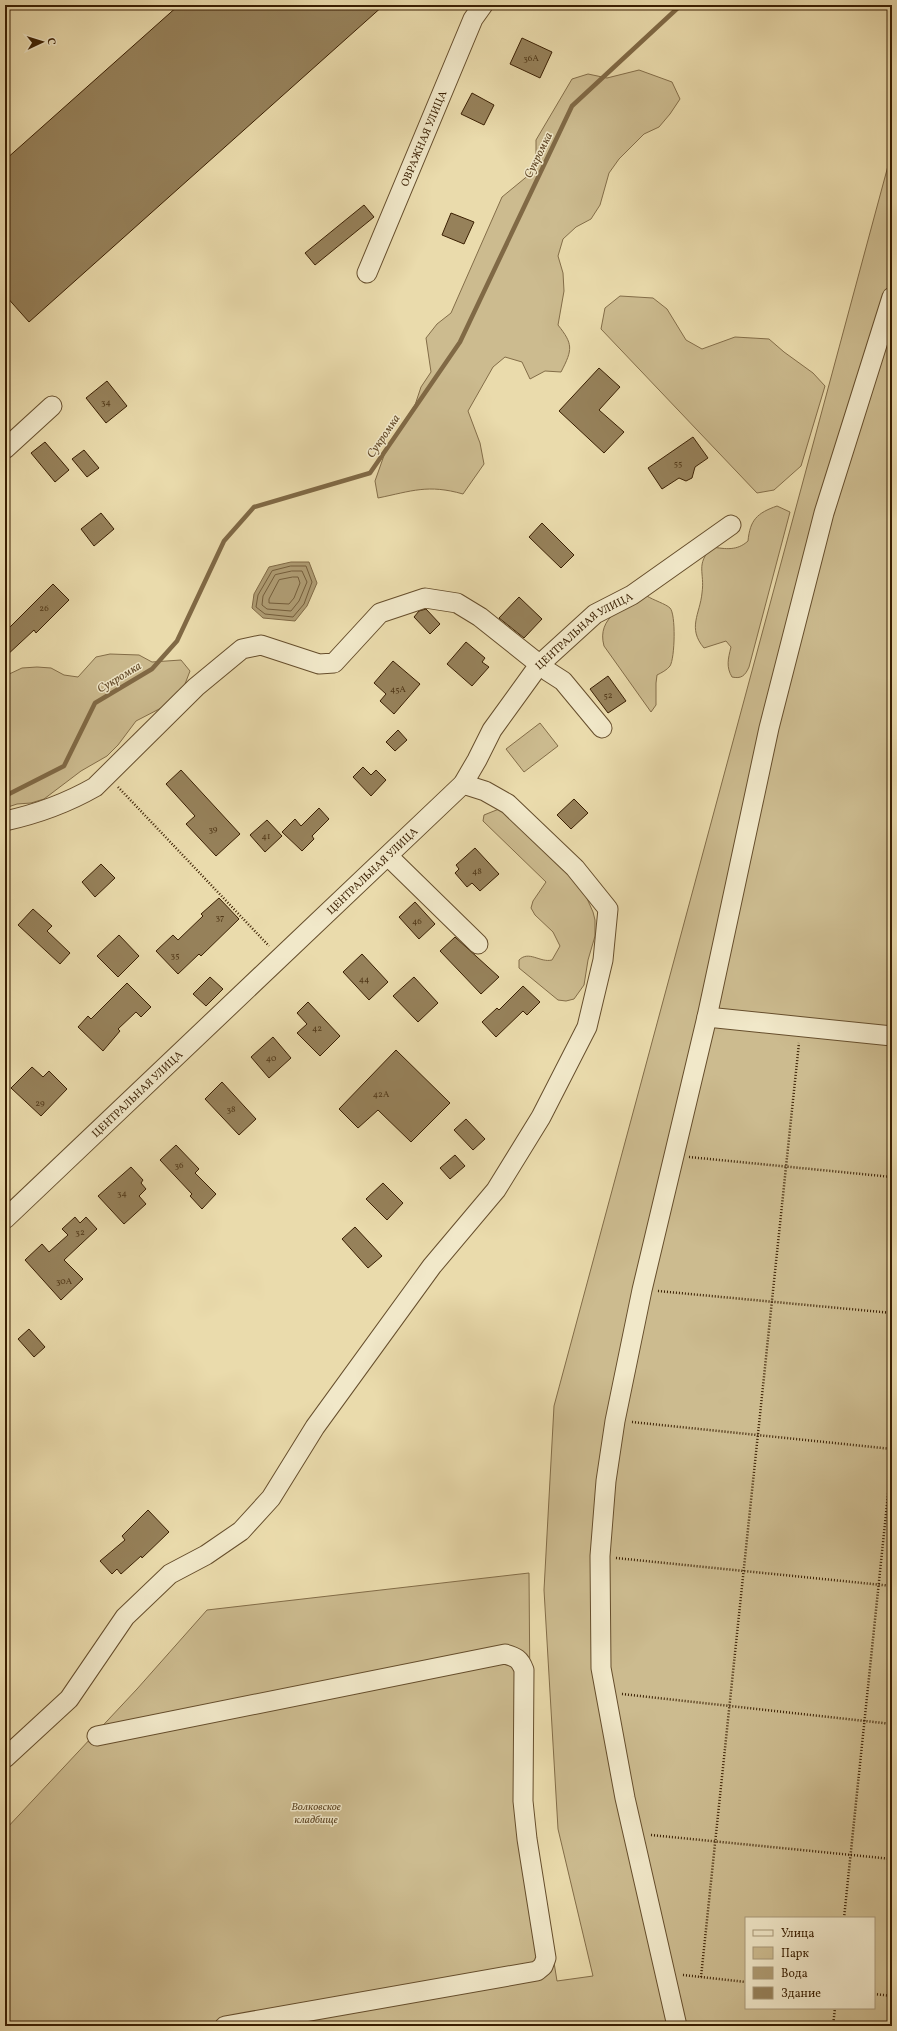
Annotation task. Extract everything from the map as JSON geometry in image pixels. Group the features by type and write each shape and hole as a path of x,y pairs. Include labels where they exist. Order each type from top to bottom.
{"street":[{"name":"ОВРАЖНАЯ УЛИЦА","path":"367,273 473,19 483,5"},
{"path":"676,2026 633,1834 601,1668 600,1556 606,1481 615,1420 642,1290 676,1156 708,1017 769,728 824,513 892,297"},
{"path":"5,449 52,406"},
{"name":"ЦЕНТРАЛЬНАЯ УЛИЦА","path":"5,1219 463,784 492,730 539,664 595,614 632,595 731,525"},
{"path":"5,821 29,816 77,797 95,787 196,687 242,649 261,645 319,664 334,663 380,613 425,598 457,602 480,617 563,681 602,728"},
{"path":"5,1758 69,1699 125,1617 170,1574 206,1555 240,1531 271,1498 315,1427 432,1266 496,1190 541,1117 587,1027 603,960 608,909 575,868 508,804 485,791 463,784"},
{"path":"388,856 478,944"},
{"path":"708,1017 892,1036"},
{"path":"97,1736 505,1654 516,1657 521,1662 524,1670 523,1801 527,1839 546,1958 544,1966 537,1970 225,2026"}],"path":[{"path":"107,775 280,957"},
{"path":"745,1982 700,1977 716,1841 801,1027"},
{"path":"676,1156 892,1177"},
{"path":"642,1290 892,1313"},
{"path":"615,1420 892,1449"},
{"path":"844,1917 892,1456"},
{"path":"600,1556 892,1586"},
{"path":"605,1692 892,1724"},
{"path":"633,1834 892,1859"},
{"path":"875,1994 892,1996"},
{"path":"833,2026 835,2009"}],"green space":[{"path":"639,70 672,82 680,99 659,127 644,134 619,159 609,173 600,205 591,219 576,227 563,239 558,256 563,273 564,291 558,325 569,342 570,347 568,358 561,372 545,371 530,379 522,362 505,357 493,367 468,411 480,443 484,464 463,494 440,489 430,489 411,491 378,498 375,481 387,447 415,405 421,387 431,372 426,338 437,324 451,313 502,197 530,174 536,157 536,140 572,79 588,74 607,78"},
{"name":"Волковское кладбище","path":"892,151 892,2026 5,2026 5,1830 137,1689 207,1610 529,1573 531,1820 557,1981 593,1976 558,1829 544,1590 554,1406"},
{"path":"620,296 653,298 667,309 686,340 702,349 735,337 769,339 813,373 825,386 801,466 774,490 757,493 601,329 605,308"},
{"path":"777,506 790,512 749,667 746,673 742,676 738,678 732,677 728,663 731,647 726,641 704,648 696,634 695,627 703,586 702,564 707,553 712,547 735,548 748,541 751,528 756,518 764,511"},
{"path":"647,596 670,608 674,627 672,661 669,667 657,675 656,705 651,712 604,646 603,636 604,627 614,614 622,608"},
{"path":"110,654 139,655 152,662 181,660 190,671 185,684 175,697 163,707 136,721 118,745 107,756 81,771 44,799 5,808 5,676 22,668 37,667 51,668 64,675 78,677 96,657"},
{"path":"540,723 558,746 524,772 506,749"},
{"path":"499,809 508,812 577,876 593,912 595,920 595,936 588,960 584,985 574,999 566,1001 558,1000 519,968 519,960 527,956 543,960 552,960 560,946 553,932 535,915 531,908 533,901 546,882 483,821 484,815"}],"water":[{"path":"291,562 309,562 317,583 307,606 295,621 263,618 252,608 254,594 269,567"}],"building":[{"path":"179,5 384,5 29,322 5,295 5,160"},
{"path":"522,38 552,52 540,78 510,64"},
{"path":"472,93 494,105 484,125 461,114"},
{"path":"364,205 374,217 315,265 305,253"},
{"path":"451,213 474,222 464,244 442,235"},
{"path":"599,368 620,387 599,410 624,432 604,453 559,411"},
{"path":"107,381 127,406 106,423 86,398"},
{"path":"693,437 708,458 695,467 692,478 686,481 679,478 662,489 648,468"},
{"path":"45,442 69,470 55,482 31,453"},
{"path":"84,450 99,468 87,477 72,459"},
{"path":"101,513 114,529 94,546 81,529"},
{"path":"542,523 574,555 561,568 529,537"},
{"path":"53,584 69,600 36,633 34,630 5,657 5,632"},
{"path":"519,597 542,619 524,638 499,618"},
{"path":"426,609 440,624 430,634 414,617 419,611"},
{"path":"466,642 485,658 482,662 489,667 472,686 447,664"},
{"path":"393,661 420,684 394,714 380,701 386,694 374,683"},
{"path":"608,676 626,701 608,713 590,689"},
{"path":"398,730 407,740 395,751 386,742"},
{"path":"363,767 371,775 376,770 386,780 371,796 353,777"},
{"path":"181,770 240,834 216,856 186,824 195,816 166,784"},
{"path":"574,799 588,813 571,829 557,815"},
{"path":"319,808 329,819 312,836 314,839 302,851 282,832 295,819 301,826"},
{"path":"267,820 282,836 265,852 250,835"},
{"path":"475,848 499,874 480,891 472,883 467,887 455,873 459,869 456,865"},
{"path":"101,864 115,878 95,897 82,882"},
{"path":"219,898 239,919 201,956 199,954 178,974 156,951 173,935 178,940 203,916 201,914"},
{"path":"415,902 435,924 419,939 399,917"},
{"path":"33,909 52,926 47,931 70,953 60,964 18,925"},
{"path":"119,935 139,956 118,977 97,956"},
{"path":"455,937 499,977 481,994 440,951"},
{"path":"362,954 388,982 369,1000 343,972"},
{"path":"210,977 223,989 206,1006 193,994"},
{"path":"414,977 438,1003 418,1022 393,996"},
{"path":"127,983 151,1007 141,1017 136,1012 118,1029 120,1031 103,1051 78,1027 88,1016 91,1019"},
{"path":"523,986 540,1002 527,1015 523,1011 496,1037 482,1022 497,1008 499,1010"},
{"path":"308,1002 340,1036 320,1056 297,1033 307,1024 297,1013"},
{"path":"273,1037 291,1058 269,1078 251,1057"},
{"path":"396,1050 450,1103 411,1142 378,1110 358,1128 339,1109"},
{"path":"32,1067 43,1077 49,1071 67,1089 41,1116 11,1088"},
{"path":"222,1082 256,1119 239,1135 205,1099"},
{"path":"466,1119 485,1139 473,1150 454,1130"},
{"path":"176,1145 199,1169 195,1173 216,1194 202,1209 190,1196 192,1194 160,1160"},
{"path":"455,1155 465,1166 450,1179 440,1168"},
{"path":"131,1167 143,1180 141,1183 146,1189 139,1196 146,1204 124,1224 98,1196"},
{"path":"383,1183 403,1203 387,1220 366,1199"},
{"path":"75,1217 80,1223 86,1217 97,1229 64,1260 83,1279 61,1300 25,1260 42,1244 49,1252 68,1235 62,1229"},
{"path":"355,1227 382,1256 368,1268 342,1239"},
{"path":"29,1329 45,1347 34,1357 18,1339"},
{"path":"148,1510 169,1532 142,1558 141,1556 121,1574 117,1569 112,1574 100,1561 125,1540 122,1536"}],"waterway":[{"name":"Сукромка","path":"5,796 64,766 95,703 152,669 177,641 224,541 254,507 370,473 460,342 572,106 681,5"}]}
